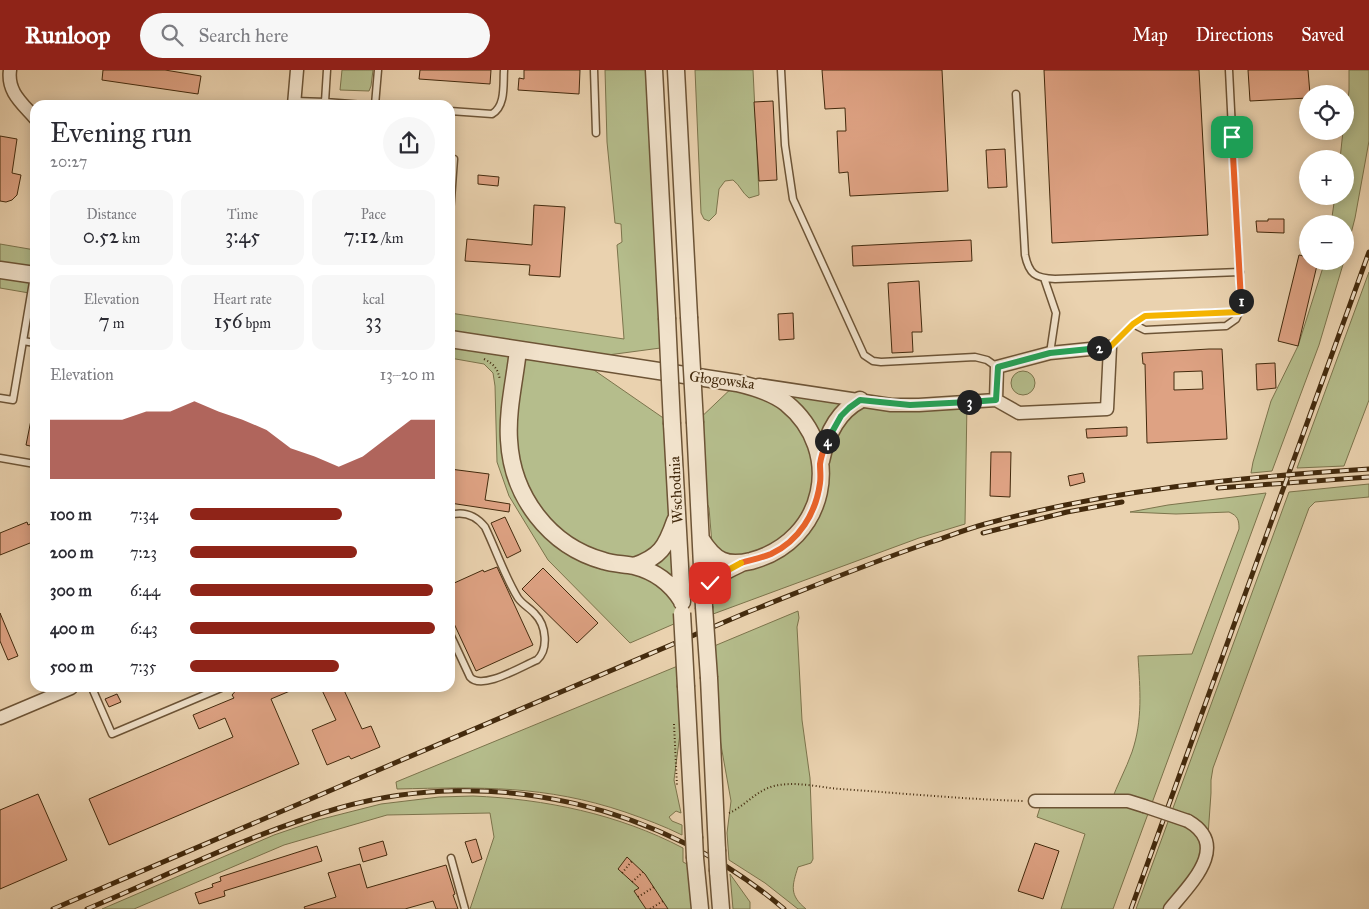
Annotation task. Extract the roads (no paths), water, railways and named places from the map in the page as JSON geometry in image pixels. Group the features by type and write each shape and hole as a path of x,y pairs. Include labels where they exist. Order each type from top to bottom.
{"street":[{"path":"10,70 9,81 12,90 30,112"},
{"path":"294,100 297,70"},
{"name":"Wschodnia","path":"654,70 695,858 700,909"},
{"name":"Wschodnia","path":"676,70 721,909"},
{"path":"0,270 30,274"},
{"name":"Głogowska","path":"455,340 860,400 910,405 996,400"},
{"path":"1110,347 1107,409 1018,413 996,400 998,367 1050,353 1110,347"},
{"path":"518,350 511,402 509,439 511,458 529,506 538,519 573,548 603,561 634,566 663,580 672,588 682,607"},
{"path":"704,602 706,589 719,575 742,563 772,553 787,544 800,531 811,515 820,482 820,464 814,437 806,424 785,402 770,394 736,383"},
{"path":"820,464 835,424 849,408 860,400"},
{"path":"634,566 648,561 661,552 678,514"},
{"path":"701,539 710,554 721,561 733,564 742,563"},
{"path":"0,718 62,692"},
{"path":"1036,801 1128,801 1188,821 1197,826 1203,833 1207,850 1205,858 1197,876 1170,909"}],"lane":[{"path":"325,100 327,70"},
{"path":"375,100 378,70"},
{"path":"455,111 492,114 495,112 500,106 504,70"},
{"path":"594,70 596,133"},
{"path":"781,70 785,145 793,199 864,356 873,361 881,362 975,357 987,360 998,367"},
{"path":"1133,324 1145,330 1226,326 1234,321 1239,312 1241,302 1240,272 1229,70"},
{"path":"1016,94 1025,255 1028,268 1032,273 1044,278 1055,279 1240,272"},
{"path":"1044,278 1056,313 1050,353"},
{"path":"0,398 12,400 30,302"},
{"path":"1110,347 1133,324 1145,316 1239,312"},
{"path":"23,341 30,342"},
{"path":"0,458 30,463"},
{"path":"455,514 467,514 477,519 485,527 518,597 540,619 544,646 541,656 536,660 486,682 476,682 470,678 455,645"},
{"path":"94,692 112,734 212,692"},
{"path":"451,858 465,909"}],"railway":[{"path":"1131,909 1369,252"},
{"path":"53,909 748,612 862,567 965,530 1032,512 1127,494 1223,481 1369,469"},
{"path":"1218,488 1369,477"},
{"path":"983,533 1067,512 1122,502"},
{"path":"87,909 243,842 307,818 339,808 397,795 457,791 516,793 574,803 631,820 686,844 737,873 784,909"}]}
